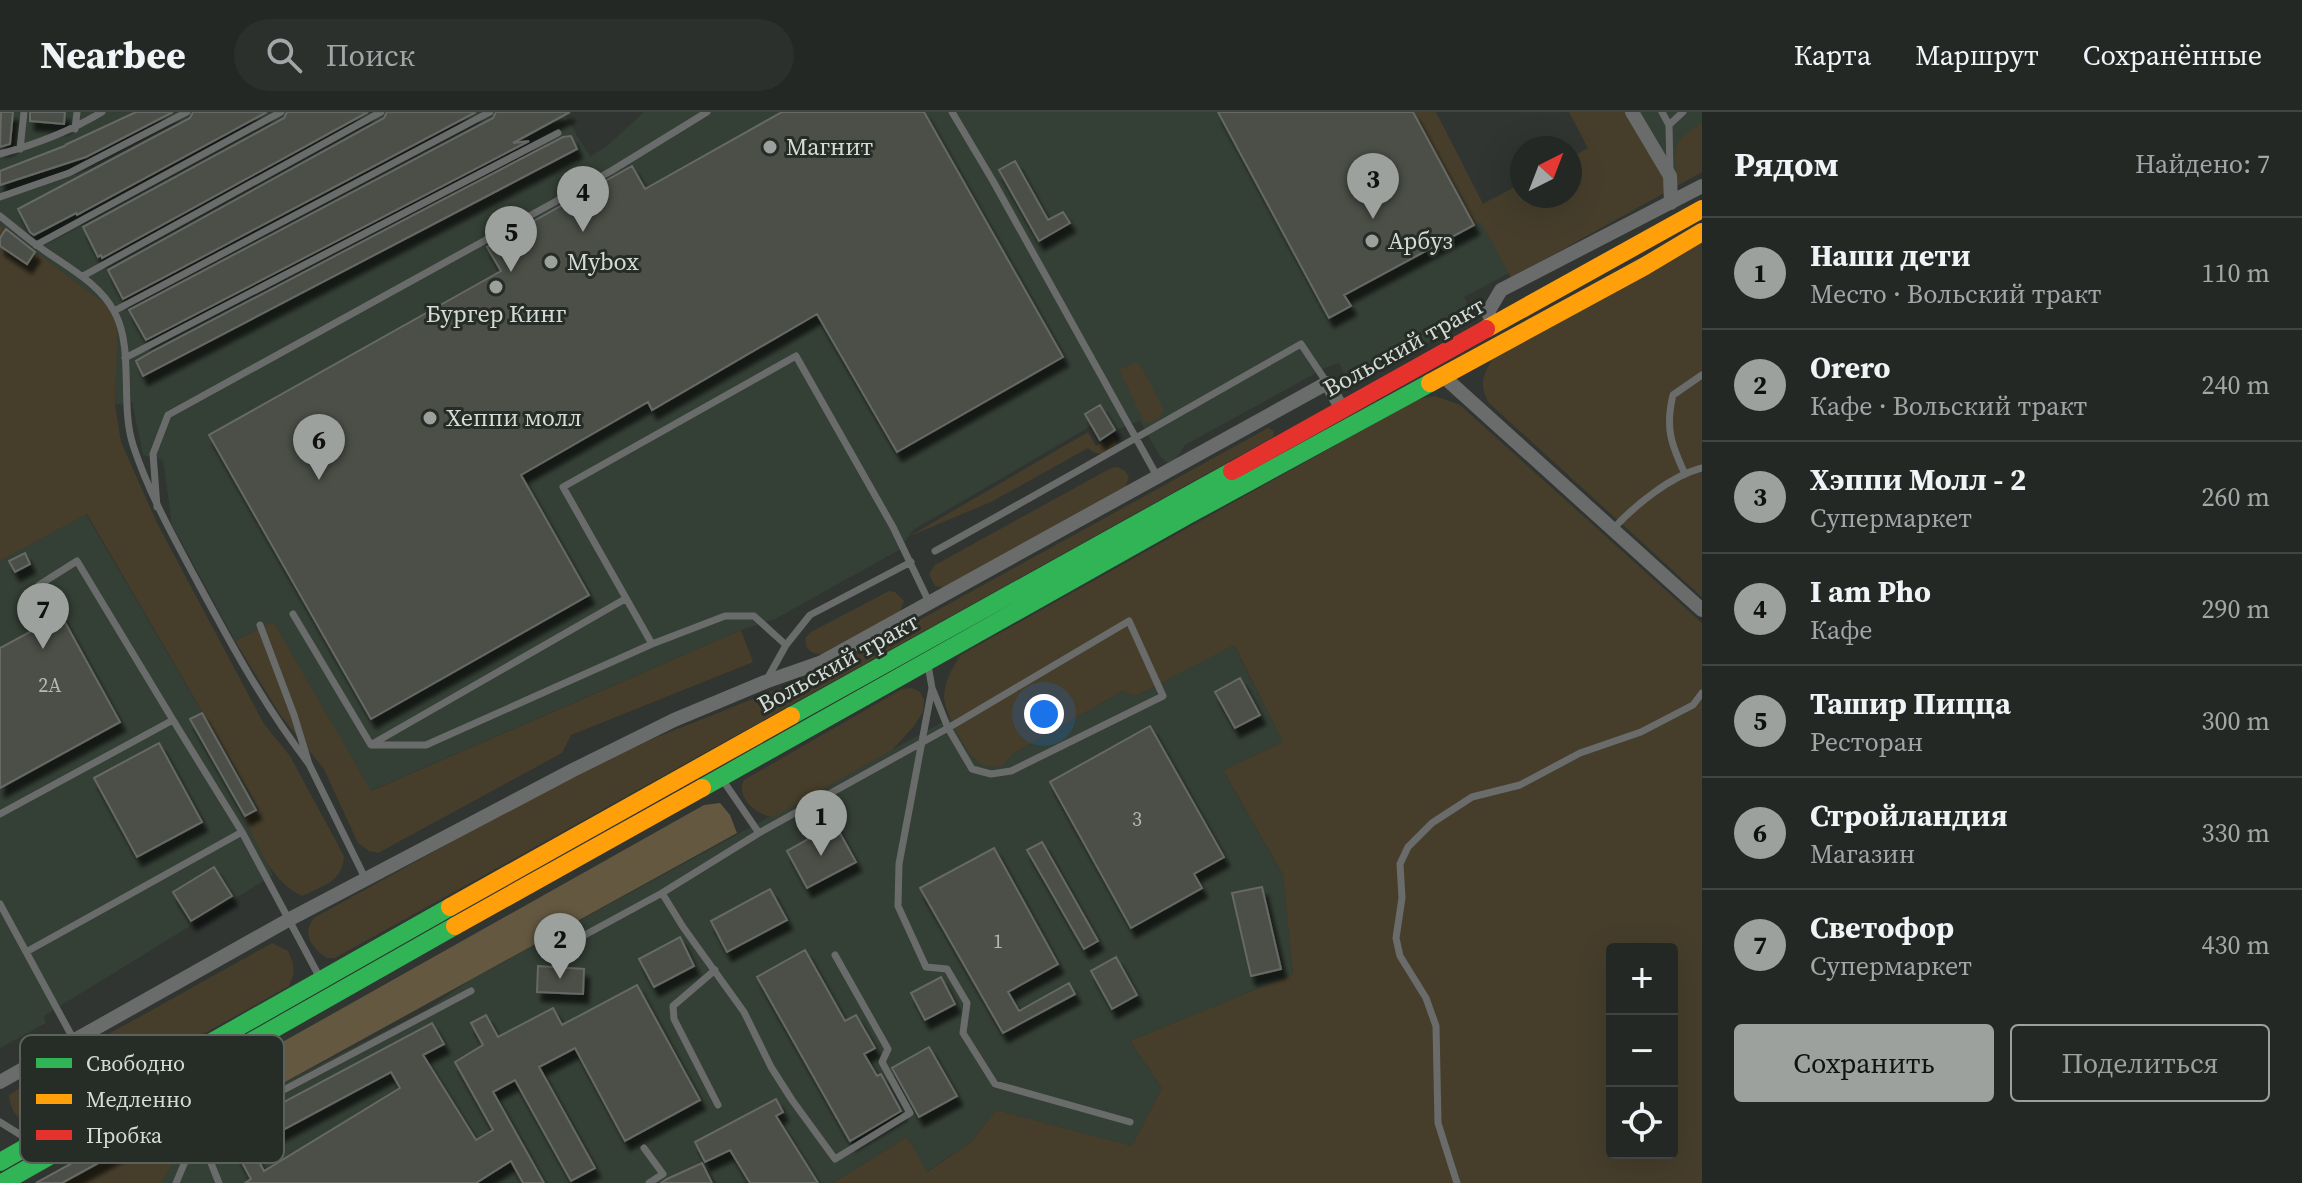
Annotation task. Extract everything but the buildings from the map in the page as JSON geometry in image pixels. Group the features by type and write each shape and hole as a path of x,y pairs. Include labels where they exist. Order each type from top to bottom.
{"main road":[{"name":"Вольский тракт","path":"224,1035 1702,209"},
{"name":"Вольский тракт","path":"260,1035 1188,515 1702,232"},
{"name":"Вольский тракт","path":"0,1162 20,1150"},
{"name":"Вольский тракт","path":"2,1183 37,1163"}],"street":[{"path":"1632,112 1670,176 1671,203"},
{"path":"1493,325 1488,312 1501,290 1702,186"},
{"path":"1443,376 1702,610"},
{"path":"86,1035 290,919 661,726 765,682 822,662 1327,383 1342,409"},
{"path":"0,1082 20,1071"}],"lane":[{"path":"20,149 24,112"},
{"path":"75,129 77,112"},
{"path":"0,154 75,129 102,112"},
{"path":"0,197 69,173 187,112"},
{"path":"36,245 281,112"},
{"path":"83,276 381,112"},
{"path":"114,311 490,112"},
{"path":"157,507 153,454 168,415 611,171 707,112"},
{"path":"952,112 1158,477"},
{"path":"1662,112 1669,125 1670,176"},
{"path":"1669,125 1683,112"},
{"path":"125,358 558,133"},
{"path":"0,216 36,245 83,276 114,311 122,330 124,388 132,443 157,507 242,666 277,722 309,764"},
{"path":"935,551 1138,439 1194,403 1301,344 1327,383"},
{"path":"652,644 563,487 796,356 911,562 930,604"},
{"path":"1685,474 1671,444 1667,418 1673,395 1702,375"},
{"path":"1613,529 1626,515 1685,474 1702,468"},
{"path":"39,585 77,561 242,832 321,980"},
{"path":"765,682 786,645 810,615 911,562"},
{"path":"371,745 625,599"},
{"path":"293,614 371,745"},
{"path":"371,745 426,745 652,644 725,616 754,616 786,645"},
{"path":"548,955 662,893 759,833 948,728 1129,621 1163,696 1011,771 991,774 972,769 948,728 932,688 928,663"},
{"path":"260,625 309,764 366,880"},
{"path":"932,688 899,864 898,906 926,967 947,969 967,1003 963,1033 995,1084 1130,1122"},
{"path":"1693,705 1702,693"},
{"path":"1457,1183 1438,1123 1436,1026 1426,998 1400,956 1396,938 1402,898 1400,864 1408,847 1432,823 1472,797 1520,785 1580,753 1641,732 1702,703"},
{"path":"0,814 173,720"},
{"path":"720,777 759,833"},
{"path":"26,952 242,832"},
{"path":"662,893 744,1012 771,1067 792,1100 835,1159 910,1113 882,1062 888,1049 835,955"},
{"path":"0,904 72,1035"},
{"path":"715,970 673,1006 674,1019 718,1105"},
{"path":"284,1090 471,991"},
{"path":"0,1122 20,1135"},
{"path":"644,1148 663,1174 649,1183"},
{"path":"176,1183 185,1163"},
{"path":"211,1163 219,1183"}],"shaded area":[{"path":"0,112 563,112 590,157 644,112 1413,112 1467,212 1491,199 1530,262 1464,297 1475,319 1349,384 1339,363 1325,368 1185,445 1177,458 1167,463 1140,421 1115,430 1100,440 1091,426 913,530 899,550 775,619 741,630 370,791 273,621 235,641 172,525 163,460 143,455 132,402 115,405 117,314 0,225"},
{"path":"1413,112 1436,112 1483,204 1510,189 1510,208 1582,208 1582,151 1588,148 1569,112 1638,112 1675,185 1675,155 1679,141 1702,123 1702,172 1511,278 1481,222 1474,225"},
{"path":"1638,112 1702,112 1702,172 1675,187"},
{"path":"0,225 118,314 115,405 121,442 157,523 264,724 290,756 344,856 336,877 302,896 282,881 267,863 245,819 259,809 87,514 0,561"},
{"path":"1702,241 1702,597 1488,402 1483,384 1493,358"},
{"path":"1139,362 1164,410 1159,419 1148,423 1144,422 1119,369"},
{"path":"1435,396 1460,405 1702,623 1702,1183 833,1183 907,1137 927,1172 971,1142 996,1110 1132,1146 1162,1088 1130,1041 1293,974 1283,875 1223,770 1283,742 1234,645 1136,696 1122,691 1013,754 1003,766 981,764 973,758 947,711 944,696 946,685 961,655 1418,399"},
{"path":"1268,428 1274,431 1273,437 335,958 327,958 310,940 308,929 314,918 567,778 655,738 838,665"},
{"path":"1088,432 1096,446 1115,436 1116,445 1102,453 1088,448 993,501 910,536"},
{"path":"1118,467 1129,477 1125,488 945,588 935,586 929,574 935,565 1111,468"},
{"path":"86,514 259,809 245,819 273,875 44,1016 46,1023 0,1048 0,561"},
{"path":"889,591 895,592 904,601 900,612 821,654 809,650 806,637 811,632"},
{"path":"273,621 371,791 741,630 753,662 571,735 562,753 378,853 358,843 324,769 281,716 235,641"},
{"path":"1233,644 1283,742 1223,770 1283,875 1293,974 1130,1041 1162,1088 1132,1146 996,1110 971,1142 926,1172 907,1137 833,1183 161,1183 173,1163 284,1163 284,1083 428,1009 467,982 950,718 974,760 1003,766 1013,754 1122,691 1136,696"},
{"path":"912,688 920,692 924,699 923,712 892,750 774,817 761,813 745,799 742,793 744,780 902,689"},
{"path":"720,803 730,815 737,833 284,1083 284,1041 704,805"},
{"path":"272,943 288,951 293,965 289,986 201,1035 107,1035"},
{"path":"20,1088 20,1119 11,1106 9,1095"},
{"path":"72,1163 89,1163 91,1167 98,1163 173,1163 161,1183 62,1183 70,1178 64,1167"}],"traffic: fast":[{"path":"702,788 1430,383"},
{"path":"791,716 1232,471"},
{"path":"224,1035 450,907"},
{"path":"263,1035 455,926"},
{"path":"0,1162 20,1151"},
{"path":"2,1183 37,1163"}],"traffic: slow":[{"path":"1486,329 1702,209"},
{"path":"1430,383 1702,232"},
{"path":"450,907 791,716"},
{"path":"455,926 702,788"}],"traffic: jam":[{"path":"1232,471 1486,329"}],"place":[{"name":"Магнит","path":"770,147"},
{"name":"Хэппи Молл - 2","path":"1373,219"},
{"name":"I am Pho","path":"583,232"},
{"name":"Арбуз","path":"1372,241"},
{"name":"Mybox","path":"551,262"},
{"name":"Ташир Пицца","path":"511,272"},
{"name":"Бургер Кинг","path":"496,287"},
{"name":"Хеппи молл","path":"430,418"},
{"name":"Стройландия","path":"319,480"},
{"name":"Светофор","path":"43,649"},
{"name":"Наши дети","path":"821,856"},
{"name":"Orero","path":"560,979"}]}
